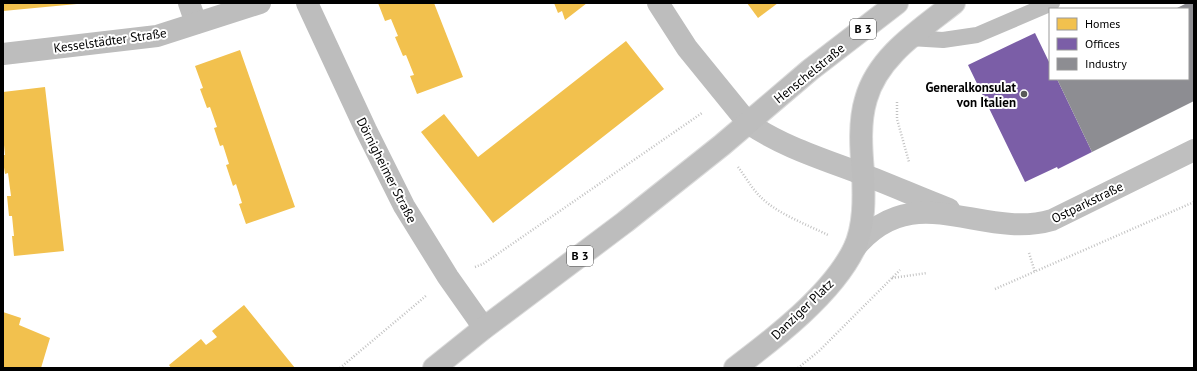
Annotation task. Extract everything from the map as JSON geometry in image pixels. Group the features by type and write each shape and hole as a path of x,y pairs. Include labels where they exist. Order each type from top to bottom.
{"main road":[{"path":"189,3 196,23"},
{"name":"Kesselstädter Straße","path":"3,54 157,36 260,3"},
{"name":"Dörnigheimer Straße","path":"307,3 366,130 404,206 448,277 484,328"},
{"path":"658,3 687,48 748,124"},
{"name":"Henschelstraße","path":"484,328 625,222 748,124 810,70 898,3"},
{"path":"863,174 862,129 865,101 873,81 887,60 896,50 954,3"},
{"name":"Danziger Platz","path":"735,368 793,321 825,290 840,272 854,249 859,233 863,211 863,174"},
{"name":"B 3","path":"434,368 484,328"}],"street":[{"path":"748,124 787,146 863,174"},
{"name":"Ostparkstraße","path":"854,249 874,228 899,217 914,214 932,213 952,215 1021,225 1043,223 1052,220 1194,150"},
{"name":"Ostparkstraße","path":"863,174 973,218"}],"lane":[{"path":"910,38 943,40 977,34 1052,3"}],"path":[{"path":"897,99 897,119 910,164"},
{"path":"471,269 483,264 699,115"},
{"path":"737,165 757,193 770,204 784,213 832,237"},
{"path":"995,289 1194,202"},
{"path":"798,368 819,351 900,270"},
{"path":"892,278 927,273"},
{"path":"340,368 427,294"}],"building: Homes":[{"path":"3,3 77,3 77,4 3,11"},
{"path":"378,3 434,3 463,77 417,94 410,76 414,75 406,55 403,56 395,37 398,36 391,19 385,21"},
{"path":"554,3 587,3 565,20 562,11 558,13"},
{"path":"747,3 778,3 758,18"},
{"path":"626,41 664,89 493,223 421,132 444,114 478,157"},
{"path":"240,50 295,207 246,224 239,204 242,203 236,184 233,186 226,165 229,164 223,145 220,146 214,128 217,127 210,107 207,108 200,89 203,88 195,66"},
{"path":"45,87 64,251 14,256 12,216 9,216 7,196 11,196 8,173 5,174 3,161 3,155 5,155 3,135 3,92"},
{"path":"244,305 295,368 171,368 169,365 201,339 206,345 217,337 212,331"},
{"path":"3,312 21,318 19,325 50,338 41,368 3,368"}],"building: Offices":[{"path":"1035,33 1049,62 1049,80 1057,80 1092,152 1058,169 1057,167 1025,182 968,65"}],"building: Industry":[{"path":"1187,3 1194,3 1194,101 1092,152 1057,80 1189,80 1189,8 1177,8"}],"place":[{"name":"Generalkonsulat von Italien","path":"1024,94"}]}
